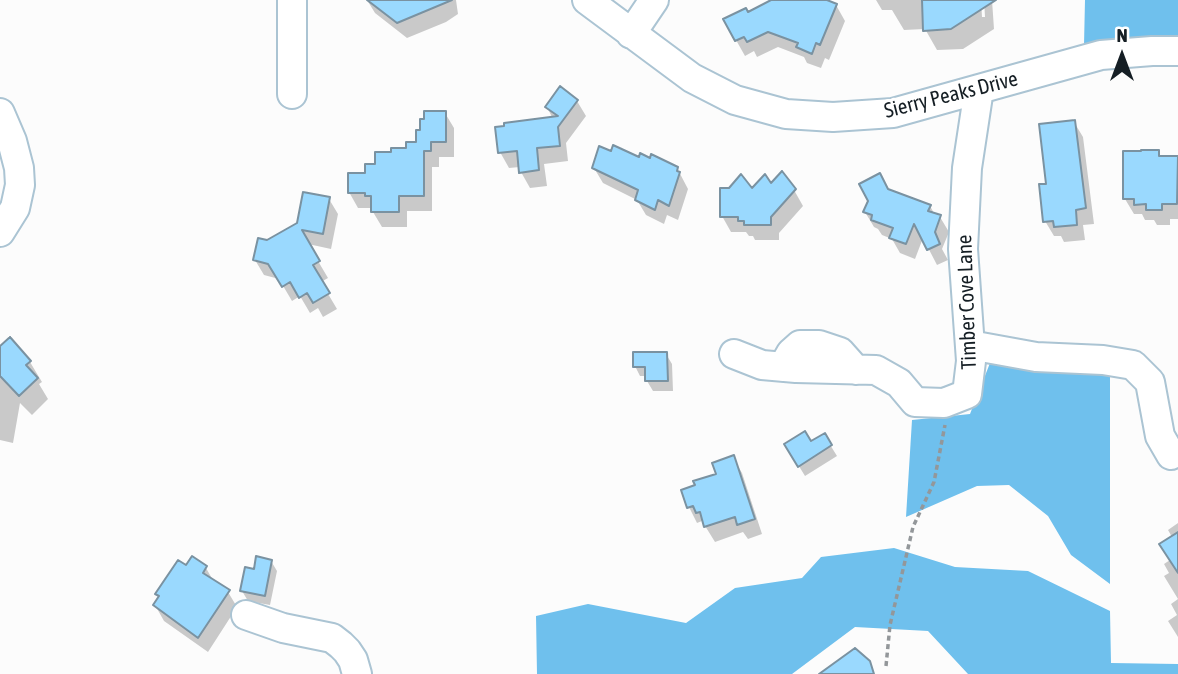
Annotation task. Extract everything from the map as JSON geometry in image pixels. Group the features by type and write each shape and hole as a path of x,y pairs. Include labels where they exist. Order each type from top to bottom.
{"street":[{"path":"292,0 292,94"},
{"name":"Sierry Peaks Drive","path":"587,0 692,78 735,100 786,114 833,117 893,113 1101,55 1178,51"},
{"path":"631,34 654,0"},
{"name":"Timber Cove Lane","path":"734,354 762,365 876,370 899,383 915,402 944,402 967,394 971,361 963,249 967,168 979,89"},
{"path":"0,113 14,150 20,185 15,208 0,232"},
{"path":"970,345 1036,357 1103,359 1133,365 1150,382 1160,436 1171,454"},
{"path":"246,615 283,628 332,638 347,651 357,674"}],"path":[{"path":"886,666 890,625 913,527 934,482 943,433 955,398"}],"shaded area":[{"path":"1085,0 1178,0 1178,37 1164,36 1084,45"},
{"path":"990,363 1110,376 1110,584 1071,555 1048,516 1009,485 977,486 906,517 912,420 970,414"},
{"path":"894,548 955,567 1028,571 1110,611 1111,663 1178,664 1178,674 968,674 928,631 855,627 792,674 537,674 536,616 588,604 686,623 735,588 802,578 821,557"}],"building":[{"path":"367,0 452,0 397,23"},
{"path":"771,0 827,0 837,4 820,45 816,43 812,54 796,47 798,43 768,32 747,42 744,37 735,41 723,19 746,8 748,12"},
{"path":"922,0 996,0 951,29 923,31"},
{"path":"560,86 578,100 558,127 560,146 537,148 539,170 519,173 517,151 498,153 495,127 504,126 504,123 558,116 545,107"},
{"path":"424,111 446,111 446,142 431,142 431,151 424,151 424,196 399,196 399,212 371,212 371,196 365,196 365,193 348,193 348,173 365,173 365,164 375,164 375,152 391,152 391,148 406,148 406,142 416,142 416,130 420,130 420,119 424,119"},
{"path":"1075,120 1086,208 1076,210 1077,225 1054,227 1053,221 1043,222 1039,184 1046,184 1039,124"},
{"path":"613,145 639,157 640,153 650,158 651,154 678,167 677,171 680,172 669,206 658,200 655,210 635,200 638,190 592,168 599,146 611,151"},
{"path":"1159,150 1159,156 1178,156 1177,204 1162,204 1162,210 1146,210 1146,204 1134,205 1134,199 1123,199 1123,151"},
{"path":"782,171 796,189 771,217 771,225 744,225 744,221 738,221 738,217 720,217 720,188 729,188 741,174 752,188 765,174 771,183"},
{"path":"880,173 888,189 931,205 928,211 941,215 935,232 940,244 927,250 914,224 906,244 889,238 893,228 871,220 872,215 863,212 868,201 859,184"},
{"path":"303,192 330,197 323,234 302,230 320,261 313,265 330,293 313,303 307,293 299,298 290,282 282,287 268,264 253,260 258,238 267,240 297,223"},
{"path":"10,337 31,361 26,365 38,378 19,396 0,376 0,346"},
{"path":"633,352 667,352 668,381 645,381 645,367 633,367"},
{"path":"805,431 811,441 825,433 832,445 798,467 784,444"},
{"path":"734,455 755,519 737,525 735,517 704,527 700,512 696,513 693,506 687,508 681,490 695,485 693,481 716,474 712,463"},
{"path":"1178,532 1178,573 1159,544"},
{"path":"192,556 207,566 203,573 230,590 198,638 153,605 159,596 155,594 178,560 186,565"},
{"path":"256,556 272,560 265,596 240,591 245,567 254,569"},
{"path":"855,648 870,661 874,674 819,674"}]}
